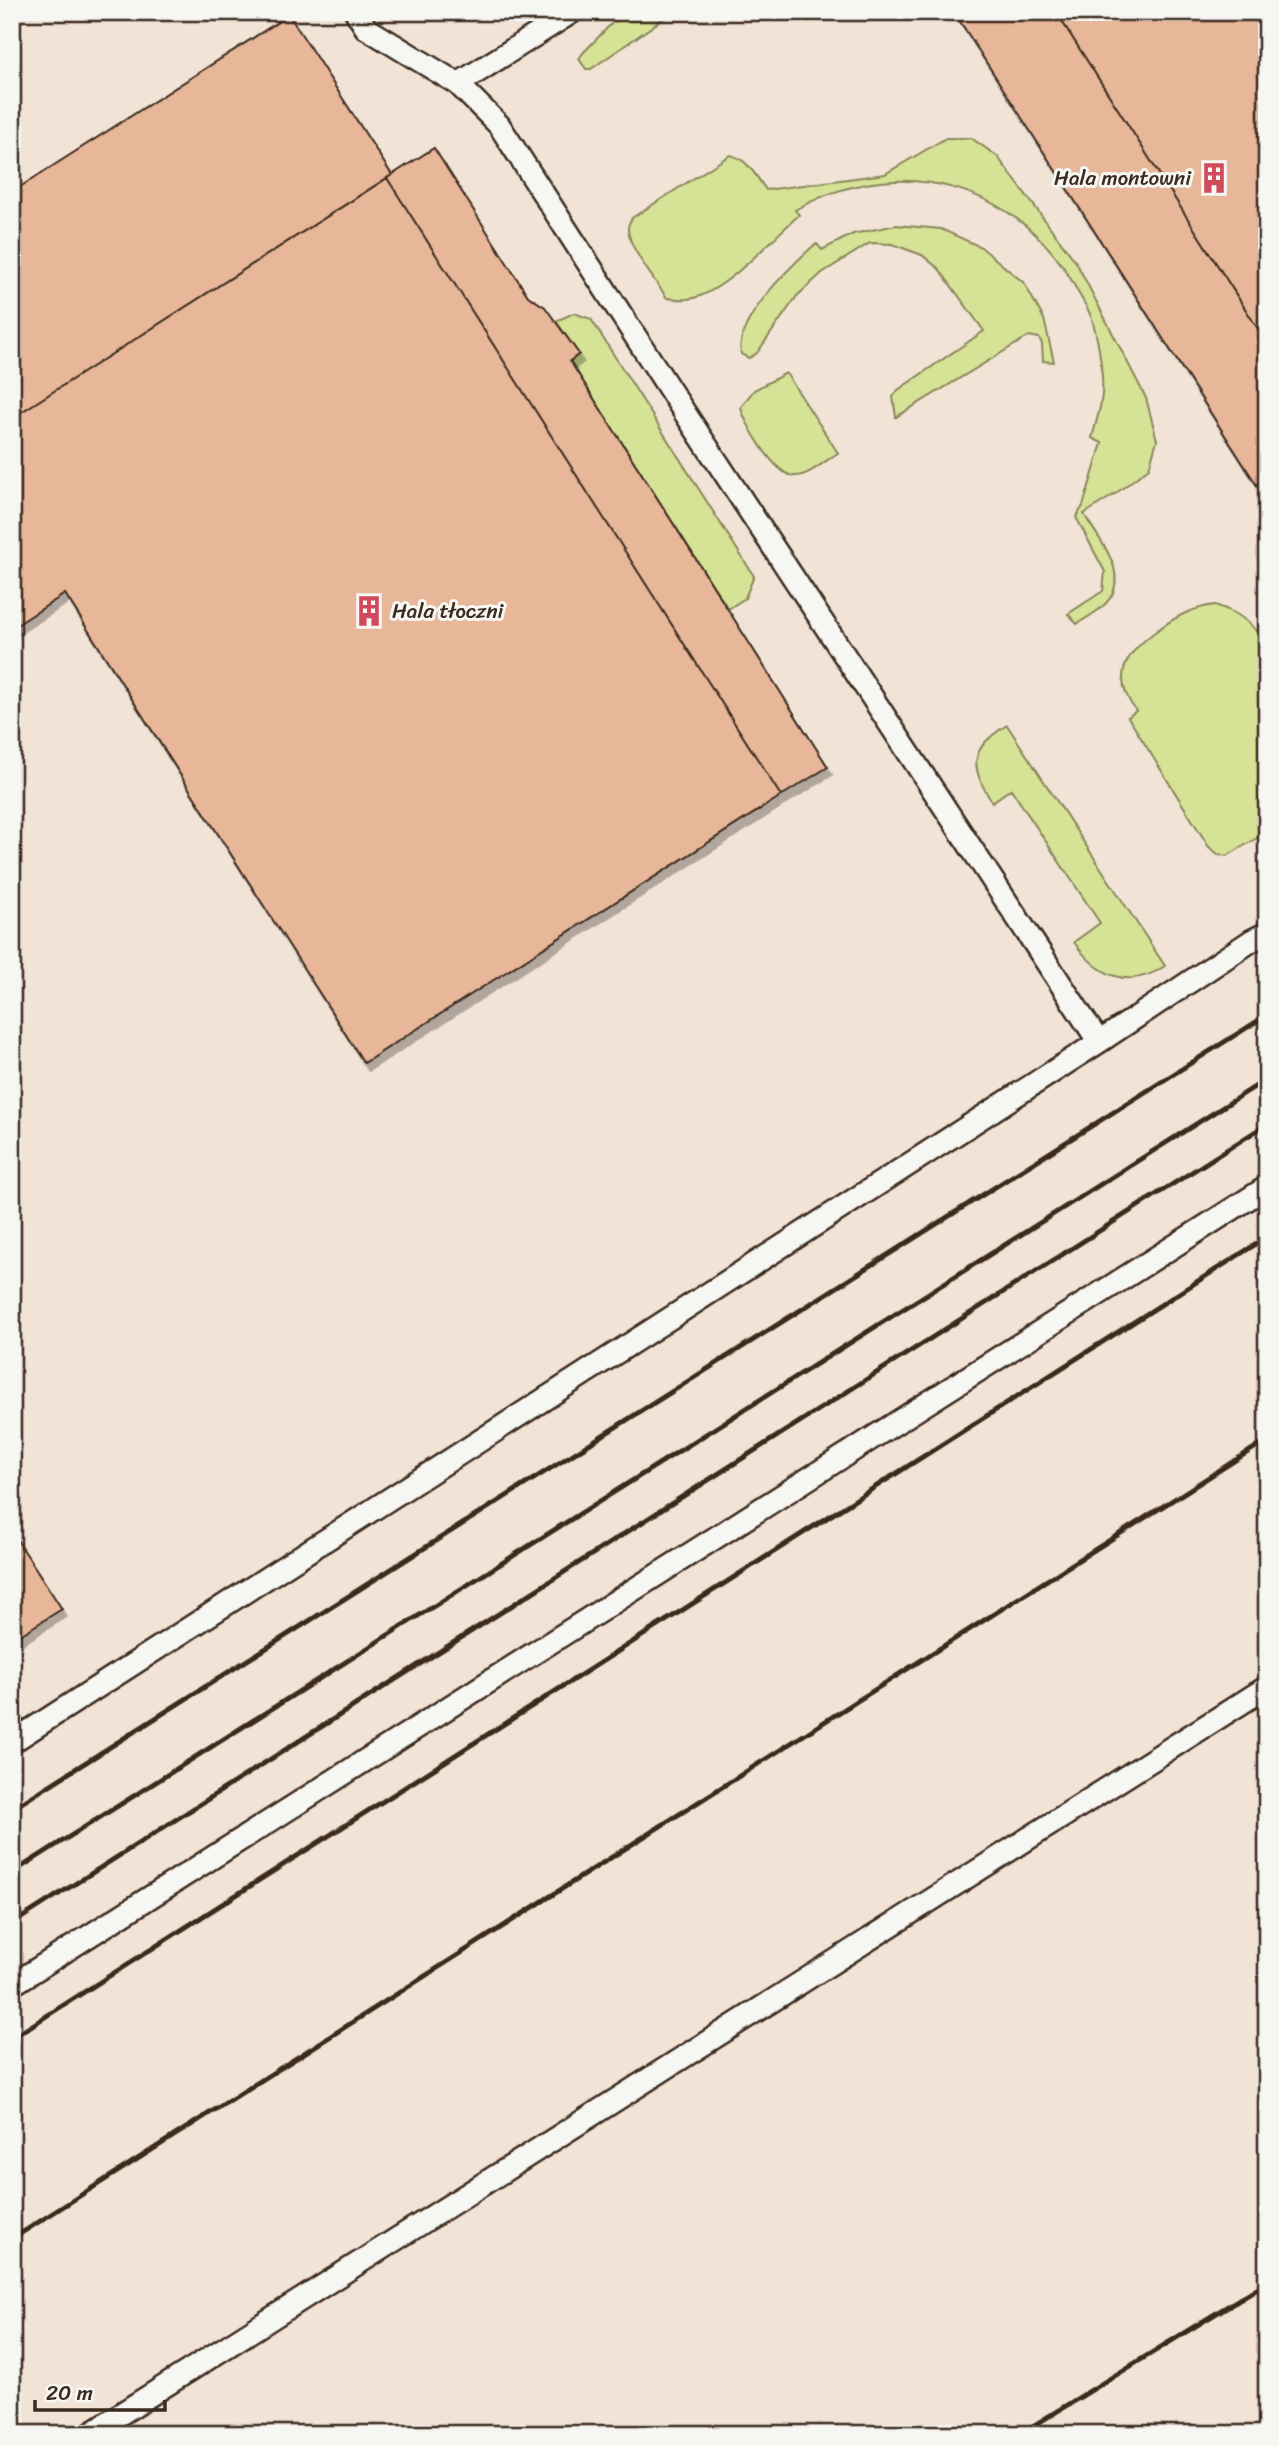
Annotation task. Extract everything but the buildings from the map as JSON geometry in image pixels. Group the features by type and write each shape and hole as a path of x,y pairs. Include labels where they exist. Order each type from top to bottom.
{"lane":[{"path":"356,12 366,28 458,84 499,125 1099,1042"},
{"path":"458,84 572,12"},
{"path":"12,1742 1267,933"},
{"path":"12,1984 1267,1187"},
{"path":"89,2434 1267,1687"}],"shaded area":[{"path":"12,12 1267,12 1267,2434 12,2434"}],"green space":[{"path":"630,12 673,12 591,69 586,69 579,59 583,53 612,23"},
{"path":"946,138 971,138 997,156 1076,262 1146,398 1157,440 1149,468 1084,514 1108,552 1115,574 1115,584 1112,595 1105,604 1077,624 1068,614 1103,591 1105,572 1076,517 1083,506 1102,443 1092,438 1102,393 1101,362 1087,308 1056,257 1027,226 993,204 956,189 917,181 876,182 835,192 795,210 799,215 725,282 696,298 684,299 667,298 637,254 629,236 628,226 632,218 730,155 747,164 766,190 885,174"},
{"path":"896,225 941,229 981,247 1024,283 1044,319 1054,362 1043,361 1039,338 1029,336 896,417 893,397 898,390 984,331 939,269 922,255 892,244 870,243 822,273 797,296 757,353 749,358 741,354 741,341 754,311 778,281 812,247 817,244 822,250 853,234"},
{"path":"574,313 591,319 754,576 745,598 728,609 570,361 579,354 556,321"},
{"path":"786,373 838,453 799,476 786,473 770,458 754,436 741,407 754,390"},
{"path":"1215,605 1238,615 1256,631 1263,628 1267,634 1267,832 1227,856 1218,854 1209,847 1128,717 1136,711 1128,698 1123,675 1125,665 1138,646 1159,629 1185,613"},
{"path":"1007,725 1165,966 1151,974 1138,977 1114,976 1093,963 1074,942 1100,923 1011,789 992,802 979,778 979,750"}],"railway":[{"path":"12,1809 1267,1015"},
{"path":"12,1873 1267,1079"},
{"path":"12,1924 1267,1124"},
{"path":"12,2038 1267,1237"},
{"path":"12,2239 1267,1440"},
{"path":"1020,2434 1267,2282"},
{"path":"1259,2434 1267,2429"}],"place":[{"name":"Hala montowni","path":"1214,178"},
{"name":"Hala tłoczni","path":"369,611"}]}
